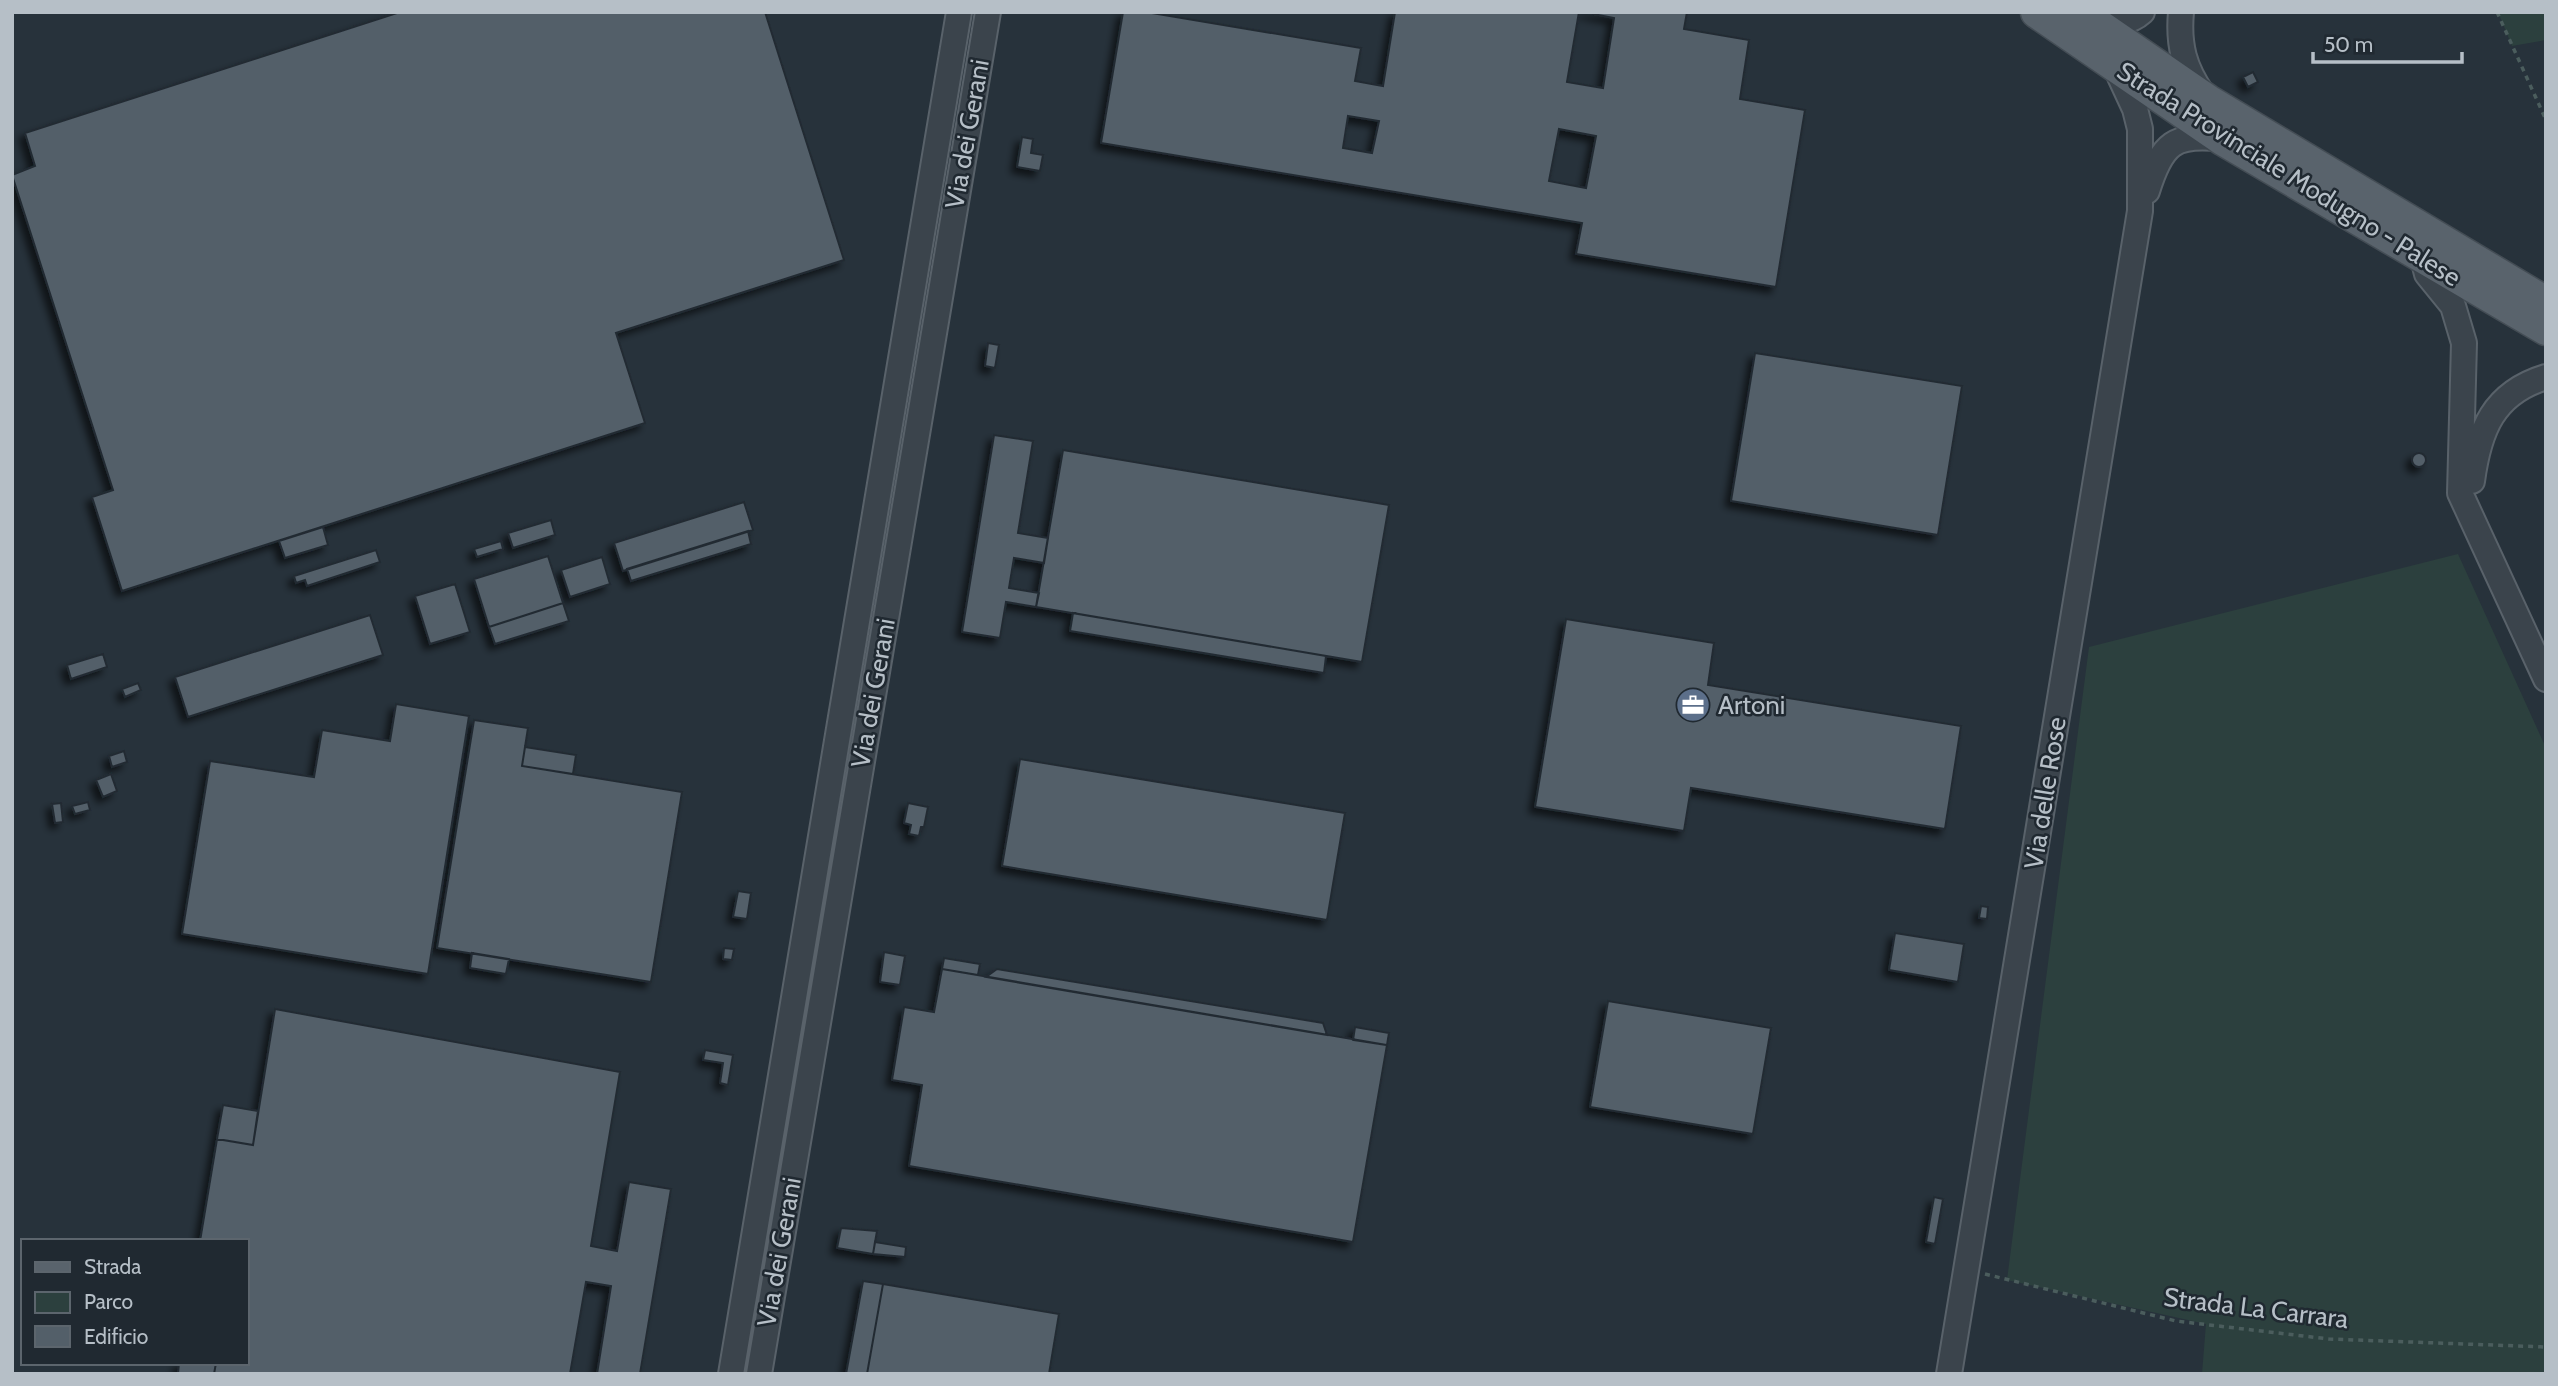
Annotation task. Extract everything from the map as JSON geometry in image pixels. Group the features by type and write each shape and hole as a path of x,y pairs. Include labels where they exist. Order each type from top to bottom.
{"main road":[{"name":"Strada Provinciale Modugno - Palese","path":"2037,12 2224,139 2546,329"},
{"name":"Strada Provinciale Modugno - Palese","path":"2086,18 2208,101 2546,303"}],"street":[{"name":"Via dei Gerani","path":"730,1374 959,12"},
{"name":"Via dei Gerani","path":"758,1374 988,12"},
{"path":"2086,18 2113,24 2135,18 2142,12"},
{"path":"2181,12 2180,48 2190,76 2208,101"},
{"path":"2116,68 2136,110 2140,129 2140,211"},
{"path":"2140,211 2160,159 2176,141 2195,136 2224,139"},
{"name":"Via delle Rose","path":"1949,1374 2140,211"},
{"path":"2423,258 2427,274 2453,306 2464,344 2459,493 2546,678"},
{"path":"2476,530 2472,486 2477,451 2487,421 2507,396 2546,377"}],"path":[{"path":"2497,12 2546,120"},
{"name":"Strada La Carrara","path":"1966,1271 2176,1321 2329,1339 2546,1347"}],"green space":[{"path":"2498,12 2546,12 2546,40 2512,46"},
{"path":"2458,554 2546,748 2546,1374 2202,1374 2206,1324 2007,1280 2089,647"}],"building":[{"path":"400,12 765,12 844,260 616,333 645,423 122,591 92,497 113,490 12,175 35,166 25,133"},
{"path":"1123,12 1146,12 1361,48 1355,81 1383,86 1395,12 1579,12 1567,82 1603,88 1614,18 1583,12 1687,12 1684,29 1749,40 1740,99 1805,110 1776,287 1576,254 1582,223 1101,143","holes":["1348,116 1379,121 1372,153 1343,148","1559,129 1596,136 1586,188 1549,181"]},
{"path":"2253,72 2258,82 2248,87 2243,77"},
{"path":"1022,137 1033,139 1031,153 1043,155 1040,171 1017,167"},
{"path":"988,343 999,345 995,368 985,366"},
{"path":"1755,353 1962,386 1938,535 1731,501"},
{"path":"994,435 1033,441 1018,533 1048,538 1044,563 1014,558 1009,588 1039,593 1036,607 1006,602 1000,638 962,632"},
{"path":"1063,450 1389,505 1362,662 1036,607"},
{"path":"2419,453 2424,455 2424,465 2419,467 2414,465 2412,460 2414,455"},
{"path":"744,502 753,530 623,571 614,543"},
{"path":"551,520 555,535 513,548 508,533"},
{"path":"323,527 328,545 285,558 279,541"},
{"path":"748,531 751,544 631,581 627,569"},
{"path":"501,541 503,549 477,557 474,549"},
{"path":"376,550 380,562 307,586 305,580 296,583 294,576"},
{"path":"548,556 563,603 489,627 474,579"},
{"path":"602,557 610,584 570,597 561,570"},
{"path":"455,584 470,632 430,644 415,596"},
{"path":"563,603 569,621 495,644 489,627"},
{"path":"1073,613 1326,656 1324,673 1070,631"},
{"path":"370,615 383,655 188,717 175,677"},
{"name":"Artoni","path":"1566,619 1714,643 1708,685 1961,726 1945,829 1691,788 1684,831 1535,807"},
{"path":"103,654 107,667 71,679 67,665"},
{"path":"138,683 141,690 125,697 122,689"},
{"path":"396,704 469,716 428,974 182,934 210,761 314,777 322,730 390,741"},
{"path":"474,720 528,728 522,766 682,792 651,982 437,948"},
{"path":"525,747 576,755 573,774 522,766"},
{"path":"124,751 127,762 112,767 109,756"},
{"path":"1020,759 1345,813 1327,920 1002,866"},
{"path":"111,774 117,791 103,797 96,780"},
{"path":"88,802 90,810 75,814 72,806"},
{"path":"61,803 63,822 55,823 52,804"},
{"path":"908,803 928,807 924,827 921,827 919,836 909,834 911,825 904,823"},
{"path":"738,891 751,893 747,919 733,917"},
{"path":"1981,906 1988,907 1987,919 1979,918"},
{"path":"1895,933 1964,944 1958,982 1889,970"},
{"path":"724,948 734,949 732,960 723,959"},
{"path":"884,952 905,956 900,985 880,982"},
{"path":"472,953 509,959 506,974 470,968"},
{"path":"944,958 980,964 978,975 942,969"},
{"path":"942,969 1387,1045 1353,1242 909,1166 922,1085 892,1080 904,1007 934,1012"},
{"path":"997,969 1323,1023 1327,1035 986,977"},
{"path":"1608,1001 1771,1028 1753,1134 1590,1107"},
{"path":"275,1009 620,1072 591,1246 617,1251 629,1182 671,1189 640,1374 597,1374 611,1286 586,1282 570,1374 214,1374 216,1365 248,1365 248,1239 200,1239 217,1139 253,1145"},
{"path":"1355,1027 1389,1033 1387,1045 1353,1040"},
{"path":"705,1050 733,1055 728,1085 720,1083 723,1063 703,1060"},
{"path":"223,1105 258,1111 253,1145 217,1139"},
{"path":"1934,1197 1943,1199 1935,1244 1926,1242"},
{"path":"841,1228 877,1231 873,1254 837,1248"},
{"path":"875,1242 906,1247 905,1257 873,1254"},
{"path":"863,1281 883,1284 867,1374 846,1374"},
{"path":"883,1284 1059,1314 1049,1374 867,1374"},
{"path":"179,1365 216,1365 214,1374 178,1374"}],"place":[{"name":"Artoni","path":"1693,705"}]}
